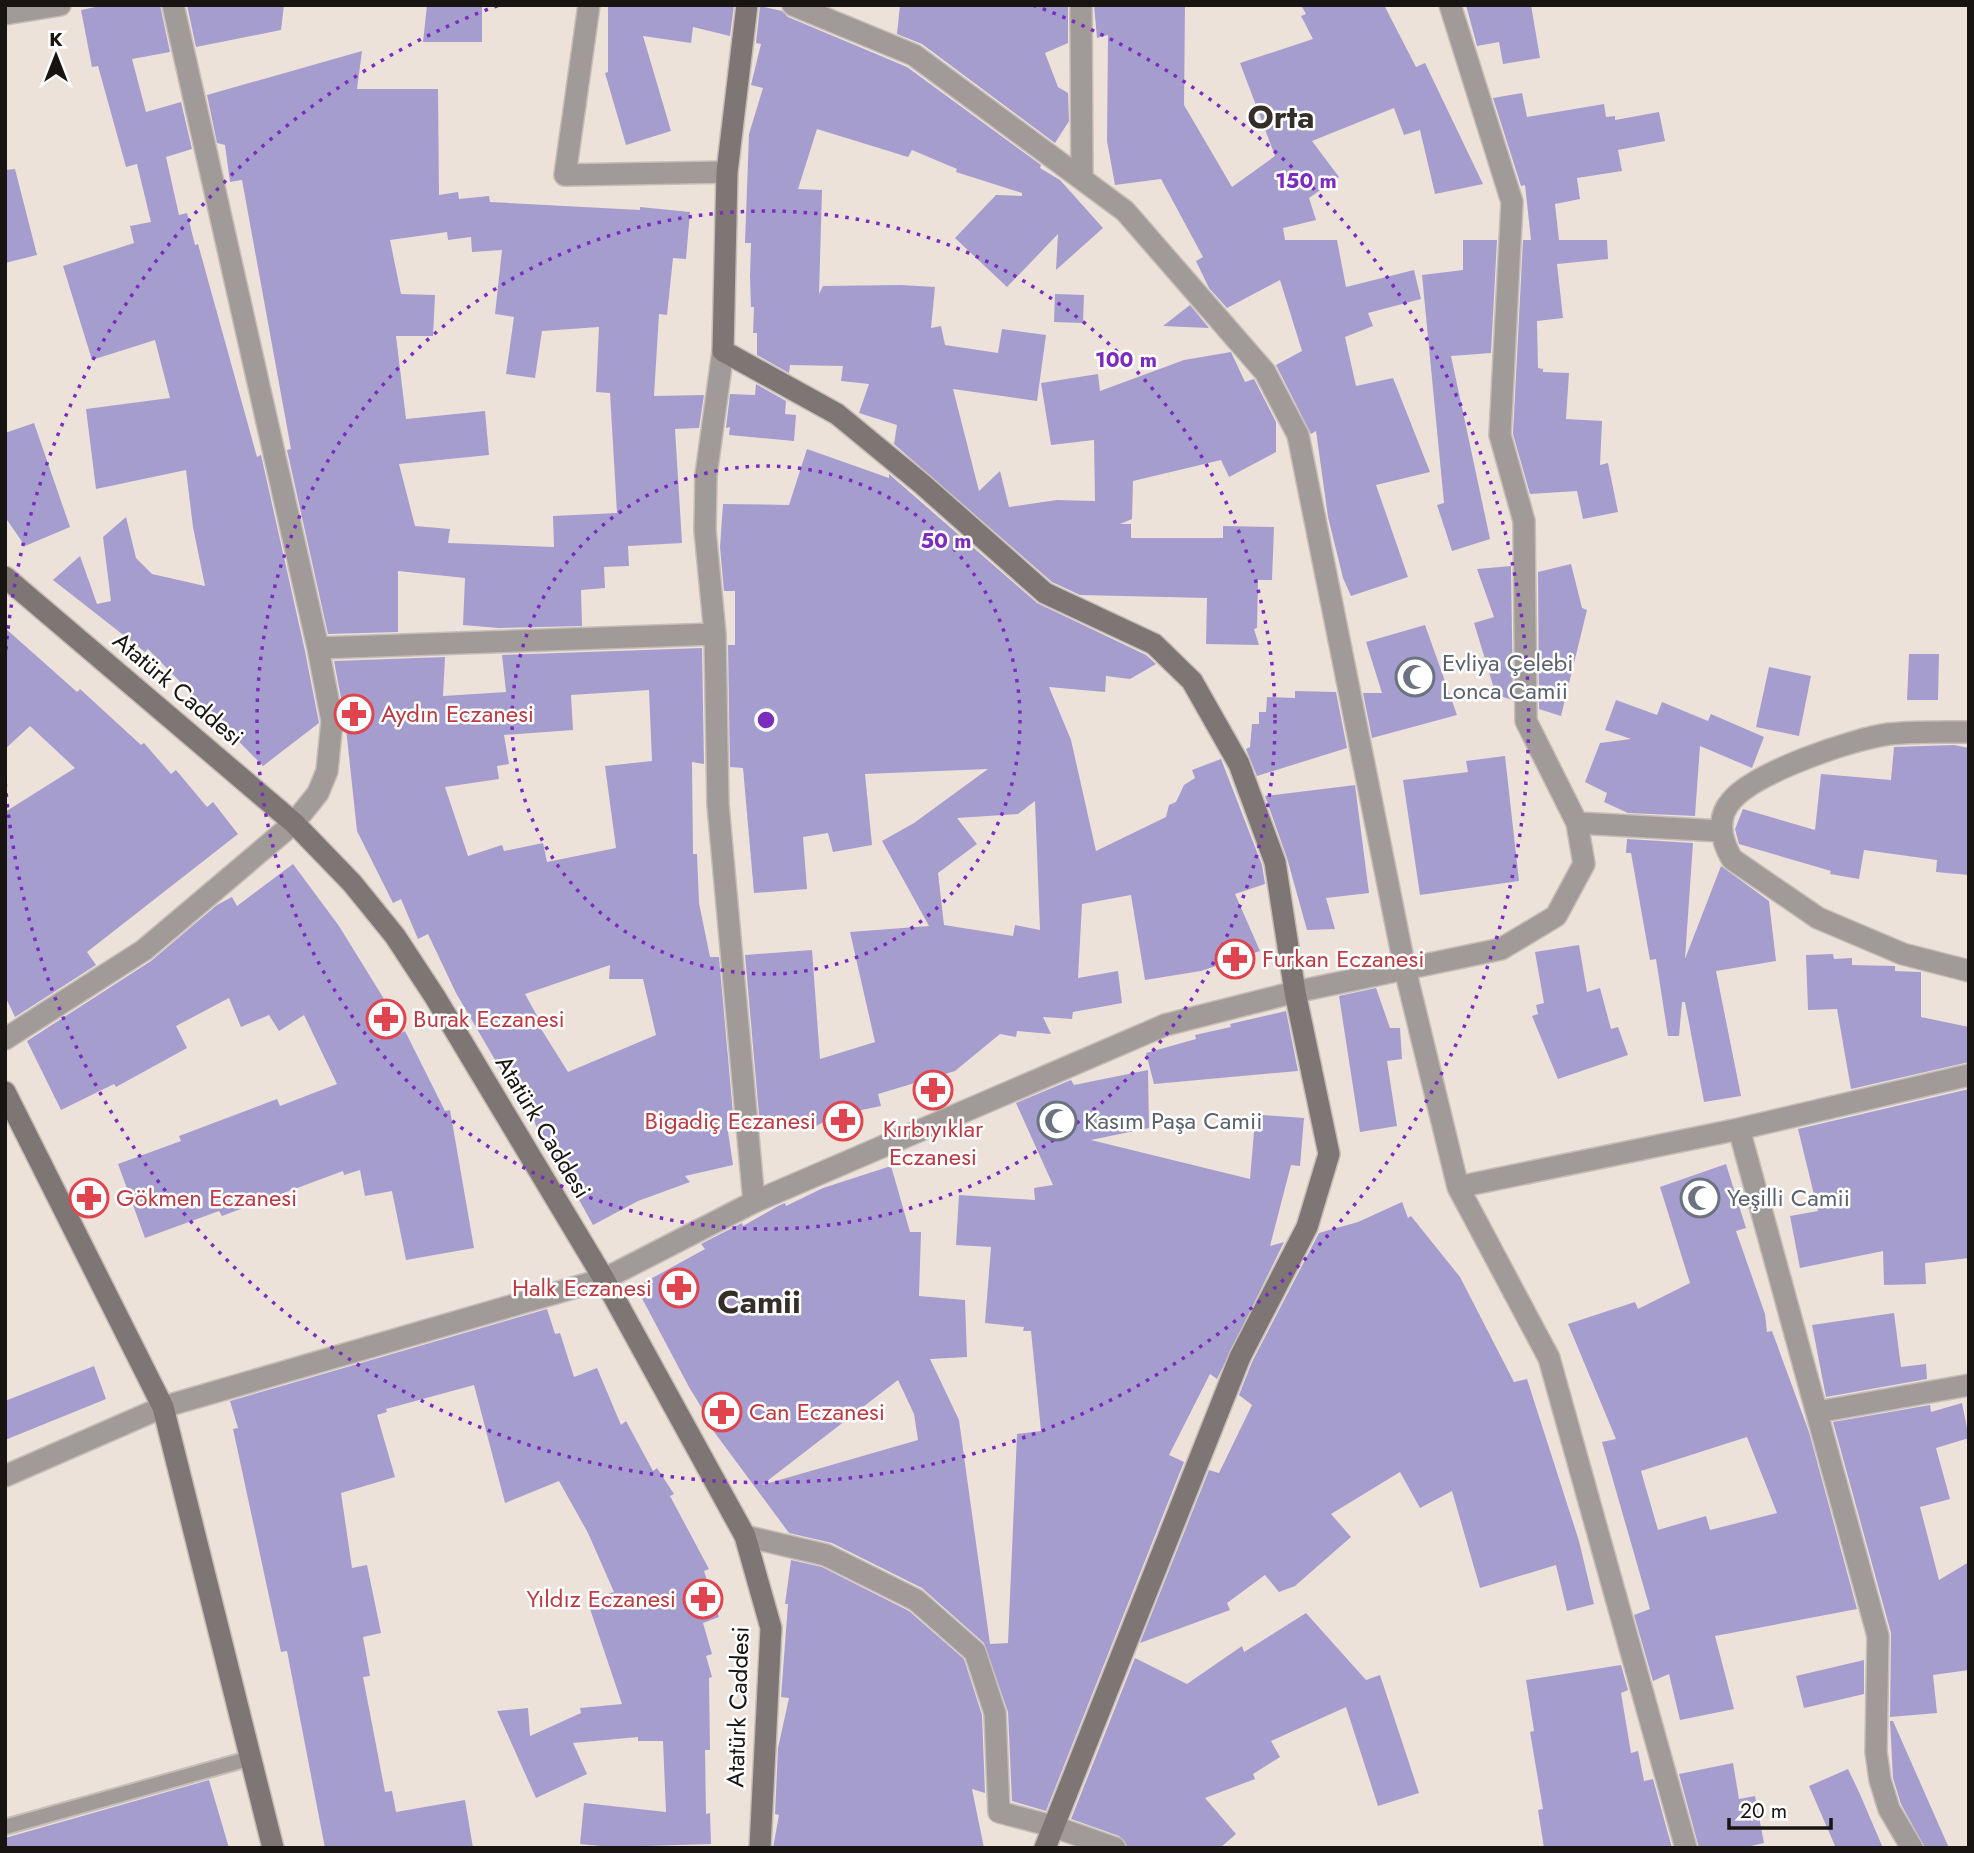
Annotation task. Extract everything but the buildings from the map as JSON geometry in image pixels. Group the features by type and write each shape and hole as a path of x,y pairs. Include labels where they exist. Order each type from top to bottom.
{"street":[{"path":"5,14 60,5"},
{"path":"5,1039 144,950 294,823 318,793 331,747 332,721 318,648 173,5"},
{"path":"589,5 565,175 727,172"},
{"path":"747,5 727,172 723,351 706,475 705,530 715,634 718,805 754,1202"},
{"path":"793,5 914,55 1125,211 1265,372 1298,435 1405,969 1458,1187 1549,1358 1686,1848"},
{"path":"1081,5 1082,178"},
{"path":"5,1475 163,1407 604,1279 754,1202 1165,1025 1295,992 1501,949 1556,916 1584,864 1577,823 1526,721 1524,521 1500,435 1512,202 1450,5"},
{"path":"723,351 837,414 922,484 1045,593 1154,644 1192,681 1239,764 1275,862 1295,992 1329,1154 1307,1227 1240,1356 1045,1848"},
{"name":"Atatürk Caddesi","path":"5,577 294,823 352,883 395,936 435,997 604,1279 745,1536 771,1628 760,1848"},
{"path":"318,648 715,634"},
{"path":"1969,732 1886,735 1799,761 1740,791 1730,801 1723,816 1721,831 1724,846 1732,859 1818,918 1903,954 1969,971"},
{"path":"1577,823 1721,831"},
{"path":"1458,1187 1739,1129 1969,1075"},
{"path":"5,1092 163,1407 273,1848"},
{"path":"1739,1129 1878,1636 1876,1752 1880,1780 1889,1809 1912,1848"},
{"path":"1817,1412 1969,1385"},
{"path":"745,1536 826,1555 916,1600 975,1653 995,1713 999,1812 1052,1826 1115,1848"}],"lane":[{"path":"5,1827 251,1758"}],"place":[{"name":"Evliya Çelebi Lonca Camii","path":"1415,677"},
{"name":"Aydın Eczanesi","path":"354,714"},
{"name":"Furkan Eczanesi","path":"1235,959"},
{"name":"Burak Eczanesi","path":"386,1019"},
{"name":"Kırbıyıklar Eczanesi","path":"933,1090"},
{"name":"Bigadiç Eczanesi","path":"843,1121"},
{"name":"Kasım Paşa Camii","path":"1057,1121"},
{"name":"Gökmen Eczanesi","path":"89,1198"},
{"name":"Yeşilli Camii","path":"1700,1198"},
{"name":"Halk Eczanesi","path":"679,1288"},
{"name":"Can Eczanesi","path":"722,1412"},
{"name":"Yıldız Eczanesi","path":"703,1599"}],"district":[{"name":"Orta","path":"1281,117"},
{"name":"Camii","path":"759,1302"}]}
